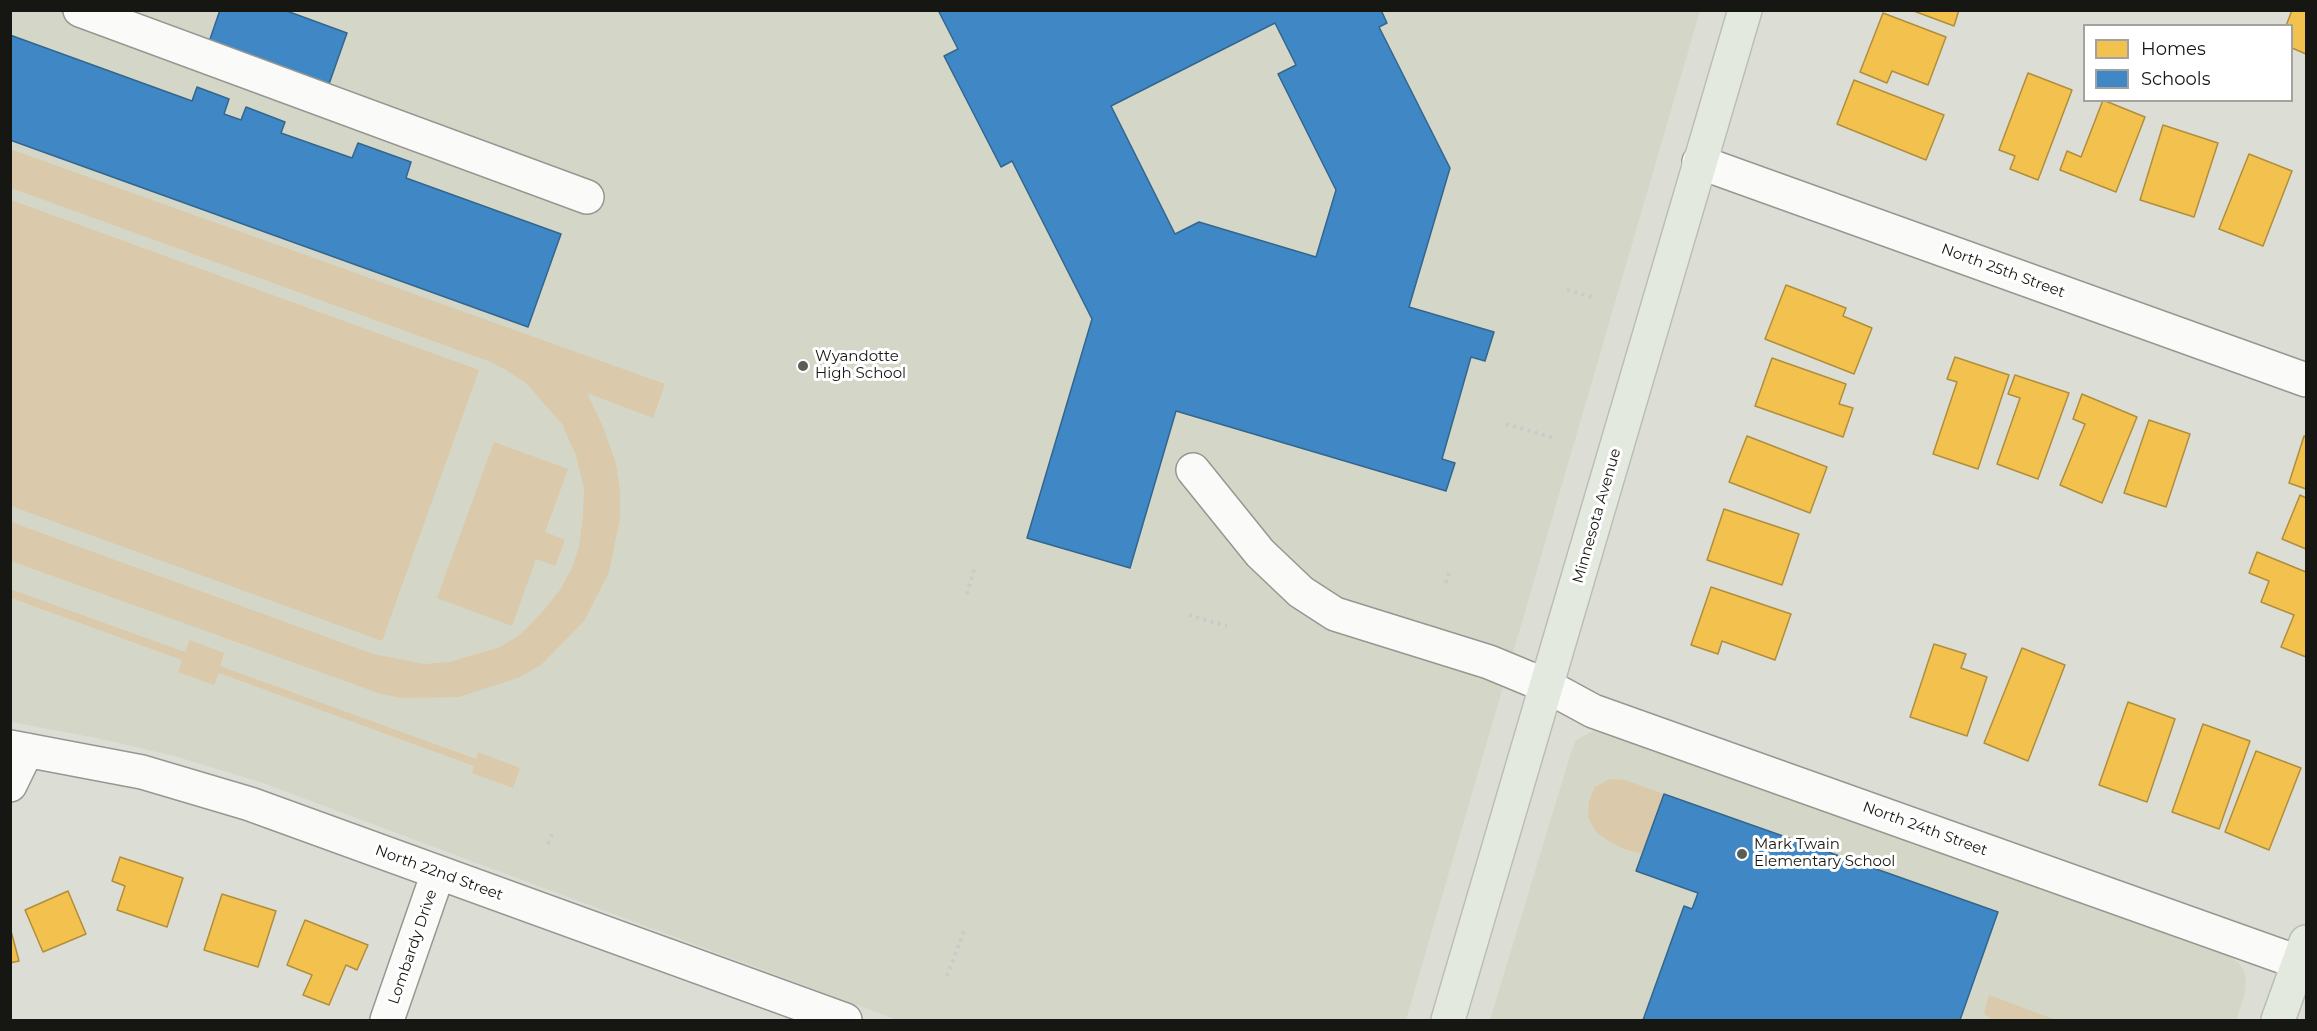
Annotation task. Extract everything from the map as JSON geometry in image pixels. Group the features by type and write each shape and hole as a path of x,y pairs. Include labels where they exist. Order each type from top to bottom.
{"main road":[{"name":"Minnesota Avenue","path":"1448,1020 1745,10"},
{"path":"2278,1020 2304,956"}],"street":[{"path":"80,10 587,197"},
{"name":"North 25th Street","path":"1699,162 2307,380"},
{"name":"North 24th Street","path":"1193,470 1260,553 1301,592 1335,614 1489,662 1547,686 1593,711 2304,956"},
{"name":"North 22nd Street","path":"10,785 19,748 142,772 250,804 844,1020"},
{"name":"Lombardy Drive","path":"387,1020 438,873"}],"path":[{"path":"1567,290 1595,298"},
{"path":"1506,424 1554,438"},
{"path":"967,594 975,566"},
{"path":"1446,583 1449,572"},
{"path":"1189,615 1227,626"},
{"path":"548,844 552,834"},
{"path":"947,976 964,931"}],"shaded area":[{"name":"Wyandotte High School","path":"10,11 1700,11 1406,1020 897,1020 260,782 174,756 11,722"},
{"path":"10,149 665,384 653,418 587,393 604,429 616,464 620,491 620,518 609,572 584,621 541,665 518,678 459,697 402,698 381,694 11,561 11,522 373,654 425,664 450,662 500,647 521,634 560,590 572,568 579,547 584,489 576,455 562,424 526,383 506,370 491,362 11,188"},
{"path":"11,200 479,370 382,641 11,506"},
{"path":"494,442 568,469 545,532 565,540 555,566 536,559 512,626 437,598"},
{"path":"10,589 185,652 190,640 224,653 220,666 476,759 478,752 520,768 513,788 472,773 474,766 219,673 214,685 178,672 182,660 11,598"},
{"name":"Mark Twain Elementary School","path":"1593,731 1605,733 2228,956 2239,963 2244,971 2246,982 2245,994 2236,1020 1490,1020 1571,752 1576,740"},
{"path":"1610,779 1625,780 1664,794 1643,854 1610,842 1596,832 1588,817 1589,802 1595,787"},
{"path":"1989,995 2056,1020 1994,1020 1984,1014"}],"building: Homes":[{"path":"1911,10 1959,10 1954,26"},
{"path":"2292,10 2306,10 2306,54 2293,48 2293,24 2287,24"},
{"path":"1883,13 1946,37 1928,85 1892,71 1887,83 1860,72"},
{"path":"2028,73 2072,90 2038,180 2010,169 2015,156 1999,150"},
{"path":"1854,80 1944,115 1926,160 1837,124"},
{"path":"2102,102 2108,102 2145,117 2116,192 2060,170 2067,151 2081,157"},
{"path":"2163,125 2218,143 2194,217 2140,200"},
{"path":"2249,154 2292,171 2263,246 2219,229"},
{"path":"1786,285 1846,308 1843,316 1872,328 1854,374 1765,339"},
{"path":"1955,357 2009,375 1978,469 1933,454 1957,382 1947,379"},
{"path":"1772,358 1846,384 1839,404 1853,408 1843,437 1755,406"},
{"path":"2015,375 2069,393 2038,479 1997,464 2020,398 2008,394"},
{"path":"2082,394 2137,417 2102,503 2060,485 2085,424 2073,419"},
{"path":"2149,420 2190,434 2166,507 2124,493"},
{"path":"1747,436 1827,467 1810,513 1729,482"},
{"path":"2304,436 2306,437 2306,489 2289,483"},
{"path":"2300,495 2306,498 2306,549 2282,539"},
{"path":"1724,509 1799,534 1782,585 1707,560"},
{"path":"2257,552 2306,572 2306,657 2281,647 2294,615 2261,602 2269,581 2249,573"},
{"path":"1711,587 1791,614 1775,660 1722,641 1718,654 1691,645"},
{"path":"1934,644 1966,654 1961,668 1987,677 1967,736 1910,717"},
{"path":"2022,648 2065,665 2028,761 1984,743"},
{"path":"2128,702 2175,719 2147,802 2099,785"},
{"path":"2203,724 2250,741 2219,829 2172,812"},
{"path":"2256,751 2301,768 2269,850 2225,832"},
{"path":"120,857 183,878 167,927 117,910 125,886 112,881"},
{"path":"68,891 86,934 43,952 25,910"},
{"path":"222,894 276,911 258,967 204,950"},
{"path":"305,920 368,945 357,970 346,965 329,1005 303,995 312,975 287,965"},
{"path":"10,927 19,961 10,963"}],"building: Schools":[{"path":"220,10 284,10 347,33 329,84 209,42"},
{"path":"938,10 1381,10 1387,23 1379,27 1450,168 1409,307 1494,332 1485,361 1471,357 1442,459 1455,463 1446,491 1176,411 1130,568 1027,538 1092,319 1012,161 1001,167 944,56 958,49","holes":["1275,23 1296,65 1278,74 1336,190 1316,257 1199,222 1175,234 1111,106"]},
{"path":"10,35 192,101 197,87 229,99 224,114 241,120 246,107 285,122 281,133 352,158 358,143 411,162 406,178 561,234 528,327 10,140"},
{"name":"Mark Twain Elementary School","path":"1664,794 1998,912 1960,1020 1643,1020 1684,906 1692,909 1698,893 1636,871"}],"place":[{"name":"Wyandotte High School","path":"803,366"},
{"name":"Mark Twain Elementary School","path":"1742,854"}]}
